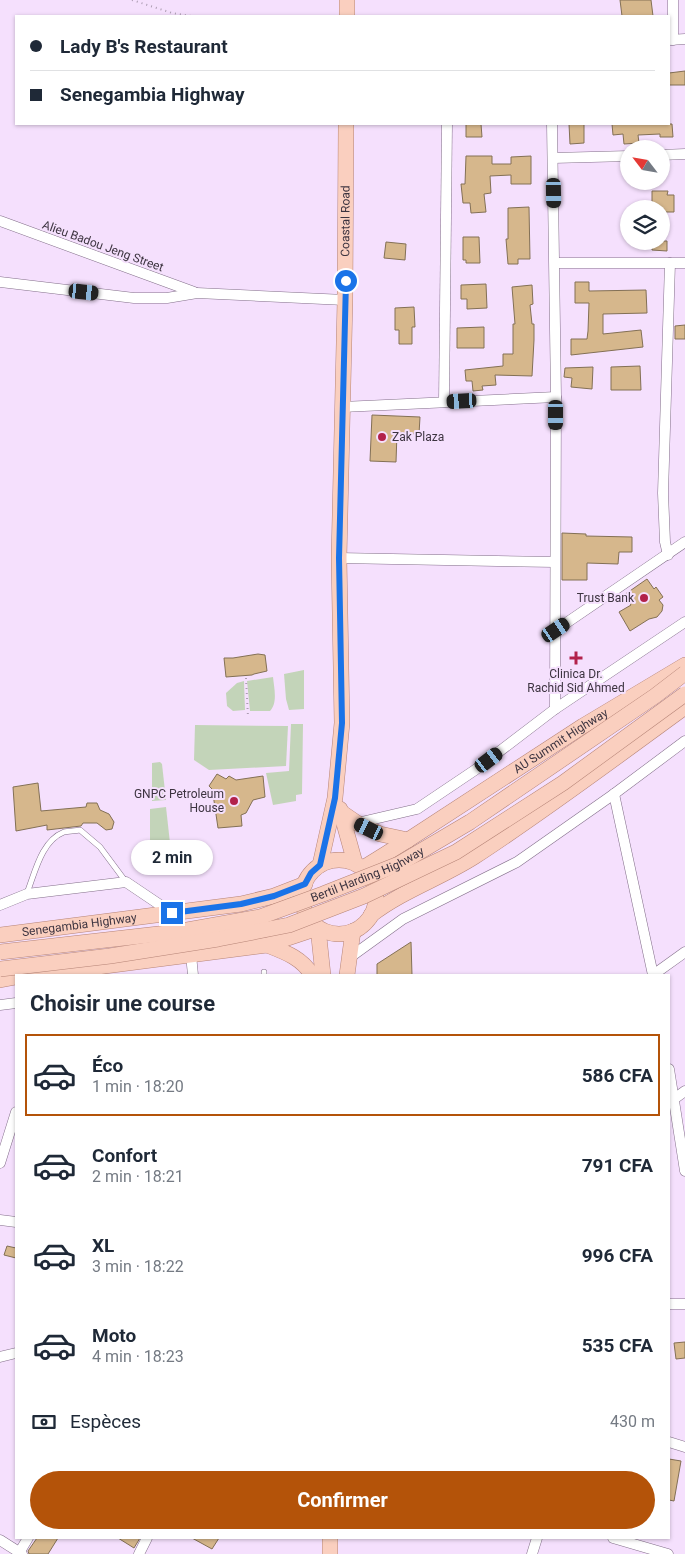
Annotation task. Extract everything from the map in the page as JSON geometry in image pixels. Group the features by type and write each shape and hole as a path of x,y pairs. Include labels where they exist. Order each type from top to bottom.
{"main road":[{"path":"347,0 347,15"},
{"name":"Coastal Road","path":"320,865 338,805 342,723 339,558 346,300 346,125"},
{"name":"AU Summit Highway","path":"359,865 408,840 583,726 685,665"},
{"name":"Bertil Harding Highway","path":"0,952 176,932 260,917 399,864 470,822 655,696 685,673"},
{"name":"Bertil Harding Highway","path":"0,969 110,956 218,940 289,925 364,896 456,852 562,783 685,694"},
{"path":"371,915 386,904 472,858 685,707"},
{"path":"338,805 357,823 380,834 408,840"},
{"name":"Coastal Road","path":"338,805 359,865"},
{"path":"344,860 359,865 372,880 376,892 376,904 371,915 364,925 353,931 341,934 329,933 318,928 304,908 302,896 305,884 311,873 320,865 331,861 344,860"},
{"name":"Senegambia Highway","path":"0,935 241,904 274,896 305,884"},
{"path":"43,974 267,945 318,928"},
{"path":"318,928 323,974"},
{"path":"347,974 353,931"},
{"path":"267,945 296,958 308,968 311,974"},
{"path":"0,980 15,978"},
{"path":"330,1539 330,1554"}],"street":[{"path":"673,0 671,40 685,40"},
{"path":"444,402 447,125"},
{"path":"552,125 556,397 555,709"},
{"path":"670,155 685,154"},
{"path":"553,158 620,156"},
{"name":"Alieu Badou Jeng Street","path":"0,222 198,293"},
{"path":"555,263 685,263"},
{"path":"668,555 665,542 663,493 670,263"},
{"path":"0,282 134,298 167,298 198,293 346,300"},
{"path":"342,407 556,397"},
{"path":"556,630 685,542"},
{"path":"339,558 555,562"},
{"path":"357,823 417,809 475,770 555,709 685,622"},
{"path":"349,958 403,919 517,862 614,794 685,741"},
{"path":"614,794 653,974"},
{"path":"0,905 27,894 126,882 172,913"},
{"path":"654,974 685,952"},
{"path":"191,955 193,974"},
{"path":"0,1005 15,1003"},
{"path":"670,1075 685,1170"},
{"path":"674,1099 685,1091"},
{"path":"0,1163 15,1115"},
{"path":"0,1220 15,1222"},
{"path":"670,1304 685,1304"},
{"path":"0,1357 15,1353"},
{"path":"670,1442 685,1447"},
{"path":"0,1540 20,1553 27,1539"},
{"path":"139,1554 146,1539"},
{"path":"532,1554 537,1539"},
{"path":"616,1539 668,1554"}],"lane":[{"path":"27,894 42,853 54,839 64,832 80,830 100,847 126,882"}],"path":[{"path":"132,0 172,13 185,15"},
{"path":"246,678 248,717"}],"green space":[{"path":"304,670 304,709 289,710 284,674"},
{"path":"273,677 275,695 274,704 270,711 250,711 247,681"},
{"path":"244,681 245,710 233,711 227,706 226,693 237,683"},
{"path":"291,724 303,724 302,794 296,795 296,801 273,805 266,773 289,771"},
{"path":"195,725 288,726 286,766 209,770 194,760"},
{"path":"160,762 162,764 166,800 152,801 152,763"},
{"path":"166,807 173,870 150,873 150,809"}],"building":[{"path":"620,0 651,0 653,15 622,15"},
{"path":"685,71 685,85 670,85 670,73"},
{"path":"672,124 673,137 660,137 660,134 638,135 639,140 624,140 623,134 613,135 612,125"},
{"path":"466,125 481,125 482,137 466,137"},
{"path":"569,125 584,125 584,143 570,144"},
{"path":"466,156 492,156 492,164 511,164 511,157 531,156 531,184 511,184 511,175 490,176 491,193 484,194 486,212 471,213 470,203 463,203 461,184 465,184"},
{"path":"652,191 668,191 667,195 674,195 674,212 670,212 670,200 652,200"},
{"path":"529,207 530,259 518,259 518,264 508,264 506,239 508,239 508,208"},
{"path":"463,237 479,237 480,263 466,263 466,260 463,260"},
{"path":"386,242 406,244 405,260 384,258"},
{"path":"575,282 589,282 589,291 646,290 647,313 603,314 603,334 641,330 643,347 571,355 571,339 587,339 588,331 589,303 575,303"},
{"path":"486,284 487,308 467,309 467,299 461,299 461,285"},
{"path":"532,285 533,304 530,305 532,324 534,324 534,340 532,376 495,375 496,385 482,386 483,390 473,391 472,381 466,381 465,370 503,366 503,354 513,354 513,324 515,324 512,287"},
{"path":"414,307 415,327 412,327 412,344 399,344 399,330 395,330 395,308"},
{"path":"685,325 685,339 675,339 675,326"},
{"path":"484,327 484,348 457,348 457,328"},
{"path":"640,366 641,390 611,390 611,367"},
{"path":"593,367 592,389 571,387 572,378 564,377 565,368"},
{"name":"Zak Plaza","path":"372,415 420,417 419,434 397,433 396,462 370,461"},
{"path":"562,533 586,534 586,536 632,537 632,552 619,552 618,564 587,563 587,580 562,580"},
{"name":"Trust Bank","path":"647,579 663,597 659,600 663,605 662,611 657,617 649,619 630,631 619,612 631,605 624,595"},
{"path":"258,654 265,655 267,671 252,675 226,677 224,658"},
{"name":"GNPC Petroleum House","path":"217,774 226,779 229,776 236,780 263,776 265,797 253,800 246,813 241,815 242,826 218,828 213,794 215,792 209,786"},
{"path":"38,783 41,811 86,807 87,803 97,803 100,810 109,814 114,822 112,829 106,830 97,823 83,823 81,826 47,830 47,825 16,831 13,787"},
{"path":"411,942 412,974 377,974 377,964"},
{"path":"7,1246 15,1248 15,1258 4,1255"},
{"path":"685,1342 685,1358 676,1359 674,1343"},
{"path":"670,1459 681,1461 674,1501 670,1500"},
{"path":"36,1539 57,1539 48,1554 29,1554 28,1551"},
{"path":"120,1539 139,1539 134,1548"},
{"path":"194,1539 218,1539 212,1549"}],"place":[{"name":"Zak Plaza","path":"382,437"},
{"name":"Trust Bank","path":"644,598"},
{"name":"Clinica Dr. Rachid Sid Ahmed","path":"576,658"},
{"name":"GNPC Petroleum House","path":"234,801"}],"route":[{"path":"172,913 241,904 274,896 305,884 311,873 320,865 335,798 342,723 339,558 346,281"}]}
